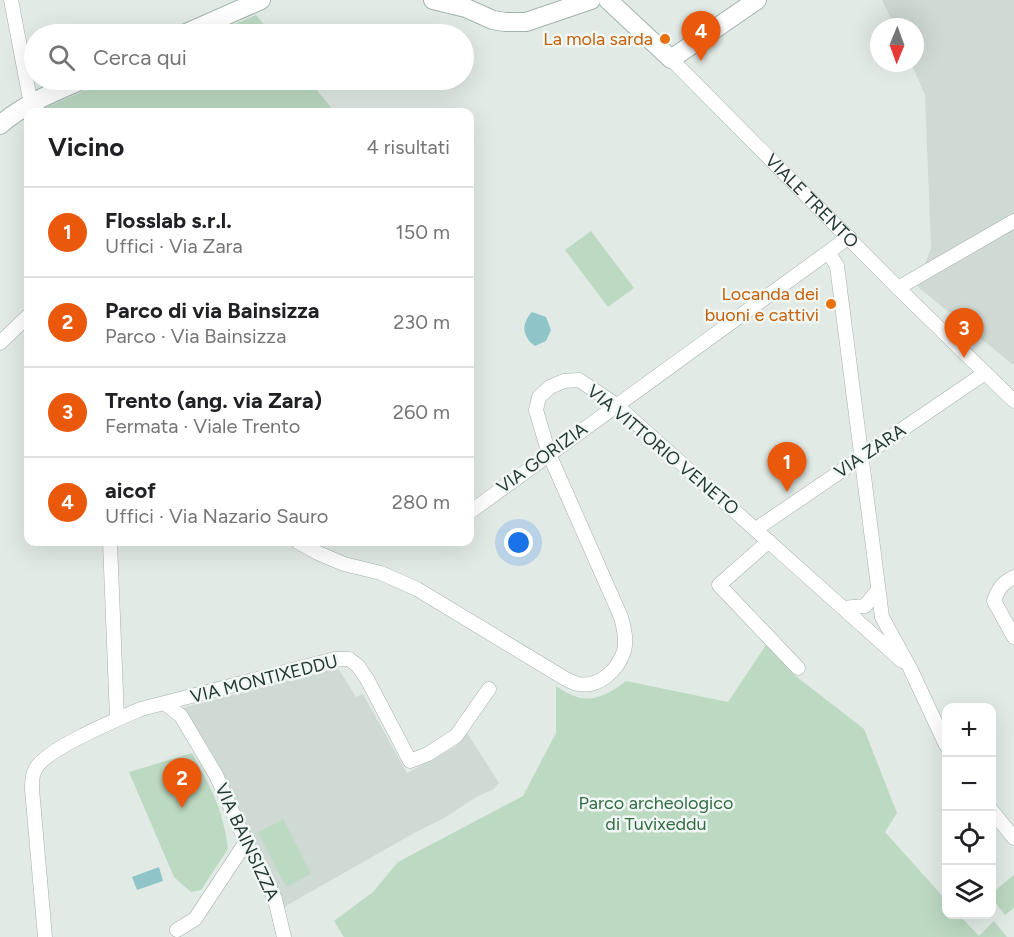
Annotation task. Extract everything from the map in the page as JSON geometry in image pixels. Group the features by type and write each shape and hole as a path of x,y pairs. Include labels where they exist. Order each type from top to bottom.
{"street":[{"path":"11,0 24,58"},
{"path":"433,0 466,8 493,20 505,22 526,22 591,0"},
{"name":"VIALE TRENTO","path":"608,0 671,59 898,288 1014,401"},
{"path":"671,59 757,0"},
{"path":"209,24 265,1"},
{"path":"31,90 35,108 65,90"},
{"path":"0,125 10,116 24,112"},
{"path":"898,288 1014,221"},
{"name":"VIA GORIZIA","path":"474,509 849,237"},
{"path":"829,253 837,266 882,617 910,668 942,736"},
{"path":"0,343 24,320"},
{"name":"VIA ZARA","path":"756,529 985,373"},
{"name":"VIA VITTORIO VENETO","path":"305,546 344,564 381,573 417,589 564,678 578,684 593,684 604,679 616,667 625,650 625,634 617,609 549,454 536,410 539,397 550,387 564,381 579,380 593,387 615,405 910,668"},
{"path":"770,541 719,585 798,668"},
{"path":"110,546 117,719"},
{"path":"1014,577 1003,583 994,601 1014,637"},
{"path":"843,608 865,606 878,590"},
{"name":"VIA MONTIXEDDU","path":"166,704 335,659 349,659 358,666 367,679 410,761 428,754 456,736 489,689"},
{"path":"45,937 32,789 35,770 44,757 117,719 166,704"},
{"name":"VIA BAINSIZZA","path":"166,704 181,716 216,776 275,899 284,937"},
{"path":"996,816 1014,838"},
{"path":"177,930 195,919 246,842"}],"shaded area":[{"path":"882,0 1014,0 1014,363 1012,364 917,286 931,248 925,95 915,72 924,72 924,18 891,18"},
{"path":"338,668 356,697 363,694 407,773 455,747 467,733 499,783 494,789 478,796 446,817 284,907 219,768 182,708"}],"green space":[{"path":"256,15 264,24 235,24"},
{"path":"86,90 316,90 332,108 44,108"},
{"path":"591,231 634,288 608,307 565,250"},
{"name":"Parco archeologico di Tuvixeddu","path":"766,645 793,674 864,729 897,813 885,832 942,896 942,919 963,919 979,936 994,921 1007,937 344,937 334,921 373,892 398,862 523,796 556,733 556,686 574,696 590,698 610,692 626,681 728,702"},
{"path":"192,753 215,799 223,822 228,849 201,890 191,892 174,877 129,772"},
{"path":"283,819 311,874 286,887 258,832"},
{"path":"1014,875 1014,908 1005,915 996,903 996,890"}],"water":[{"path":"532,312 546,317 551,330 546,341 535,346 524,330 528,316"},
{"path":"159,867 163,881 137,890 132,877"}],"place":[{"name":"La mola sarda","path":"665,39"},
{"name":"aicof","path":"701,61"},
{"name":"Locanda dei buoni e cattivi","path":"831,304"},
{"name":"Trento (ang. via Zara)","path":"964,358"},
{"name":"Flosslab s.r.l.","path":"787,492"},
{"name":"Parco di via Bainsizza","path":"182,808"}]}
